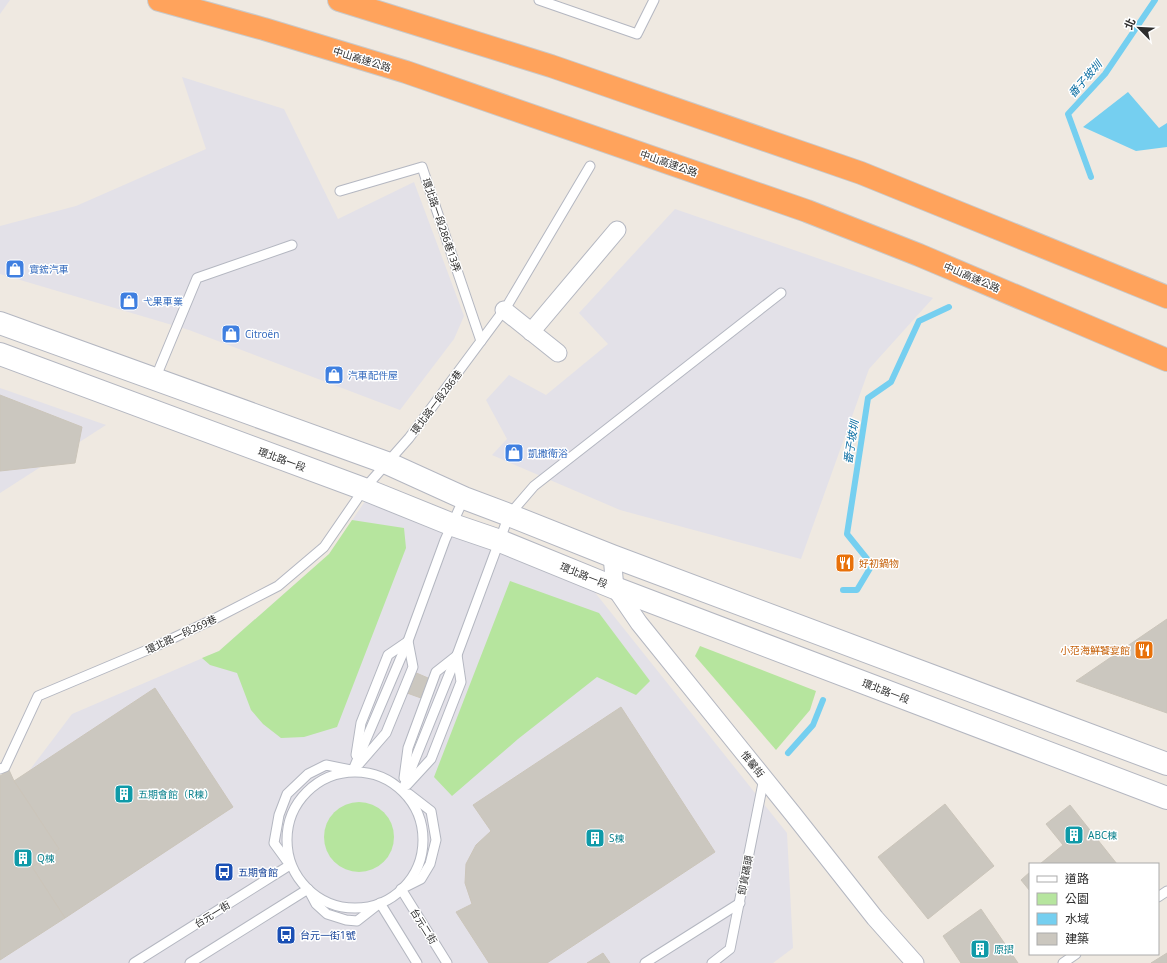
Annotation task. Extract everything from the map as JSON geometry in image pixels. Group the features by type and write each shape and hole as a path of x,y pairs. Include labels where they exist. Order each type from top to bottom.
{"highway":[{"name":"中山高速公路","path":"159,0 264,29 406,72 807,211 919,255 1167,360"},
{"path":"339,0 551,66 853,171 1167,297"}],"street":[{"path":"531,332 617,230"},
{"path":"504,310 558,353"},
{"path":"0,323 387,463 464,498 509,514 612,556 1167,764"},
{"name":"環北路一段","path":"0,354 364,489 453,525 500,541 615,588 1167,798"},
{"name":"惟馨街","path":"612,556 615,588 638,623 875,918 915,963"}],"lane":[{"path":"539,0 637,34 654,0"},
{"name":"環北路一段286巷","path":"364,489 409,438 504,310 590,166"},
{"name":"環北路一段286巷13弄","path":"340,192 422,167 481,341"},
{"path":"155,379 197,278 292,245"},
{"path":"403,789 457,655 509,514 534,486 781,293"},
{"name":"環北路一段269巷","path":"0,769 5,766 38,696 152,648 216,618 278,586 324,548 364,489"},
{"path":"354,770 408,641 445,540 464,498"},
{"path":"290,865 287,850 288,828 295,807 309,790 327,777 354,770 386,733 413,667 408,641"},
{"path":"403,789 431,759 461,682 457,655"},
{"path":"326,765 370,773 403,789 419,814 424,837 420,860 410,881 393,897 380,903 372,906 349,908 327,902 308,890 274,843 279,815 287,794 308,774 326,765"},
{"name":"卸貨碼頭","path":"712,963 730,950 764,778"},
{"name":"台元一街","path":"134,963 150,959 290,865"},
{"path":"190,963 308,890"},
{"name":"台元二街","path":"401,890 448,963"},
{"path":"380,903 417,963"},
{"path":"645,963 740,903"},
{"path":"1063,963 1075,955"}],"shaded area":[{"path":"0,0 10,0 0,14"},
{"path":"182,77 284,109 338,219 414,182 464,316 454,339 400,410 189,330 0,274 0,226 76,206 206,149"},
{"path":"675,209 933,298 869,369 801,559 620,510 492,455 507,439 486,400 509,375 546,395 608,344 579,313"},
{"path":"0,388 106,425 0,493"},
{"path":"370,494 589,585 787,833 793,948 773,963 0,963 0,805 4,804 72,714 219,651 329,554"}],"green space":[{"path":"352,520 404,528 406,548 337,727 304,737 281,738 263,724 251,710 237,673 210,665 202,658 219,651 329,554"},
{"path":"510,581 599,613 650,681 636,695 597,677 518,739 452,796 434,777"},
{"path":"700,646 816,691 810,710 776,750 695,656"},
{"path":"352,802 366,802 379,808 388,817 392,823 394,837 392,851 384,862 373,870 366,872 352,872 345,870 334,862 326,851 324,844 324,830 326,823 334,812 345,804"}],"water":[{"path":"1128,92 1159,128 1167,123 1167,147 1136,151 1083,127"}],"building":[{"path":"0,395 82,427 75,463 0,471"},
{"name":"小范海鮮饕宴館","path":"1167,619 1167,713 1076,681"},
{"path":"414,672 428,678 421,698 407,693"},
{"name":"五期會館（R棟）","path":"155,688 233,807 65,918 32,867 59,849 14,781"},
{"name":"S棟","path":"621,707 715,852 547,963 489,963 456,912 472,904 465,883 466,864 476,845 491,831 473,805"},
{"name":"Q棟","path":"9,770 14,781 59,849 32,867 65,918 0,960 0,776"},
{"path":"945,804 994,866 928,919 878,857"},
{"name":"ABC棟","path":"1070,805 1116,863 1041,863 1063,845 1046,824"},
{"path":"1029,873 1029,890 1021,880"},
{"name":"原摺","path":"981,909 1018,963 961,963 943,936"},
{"path":"603,953 610,963 587,963"},
{"path":"1167,953 1167,963 1151,963"}],"waterway":[{"name":"番子坡圳","path":"1091,177 1068,114 1105,74 1155,0"},
{"name":"番子坡圳","path":"843,590 857,590 872,565 847,534 868,398 891,382 919,321 949,307"},
{"path":"788,753 813,725 823,700"}],"place":[{"name":"實鋐汽車","path":"15,269"},
{"name":"弋果車業","path":"129,301"},
{"name":"Citroën","path":"231,334"},
{"name":"汽車配件屋","path":"334,375"},
{"name":"凱撒衛浴","path":"514,453"},
{"name":"好初鍋物","path":"845,563"},
{"name":"小范海鮮饕宴館","path":"1144,650"},
{"name":"五期會館（R棟）","path":"124,794"},
{"name":"ABC棟","path":"1074,835"},
{"name":"S棟","path":"595,838"},
{"name":"Q棟","path":"23,858"},
{"name":"五期會館","path":"224,872"},
{"name":"台元一街1號","path":"286,935"},
{"name":"原摺","path":"980,949"}]}
